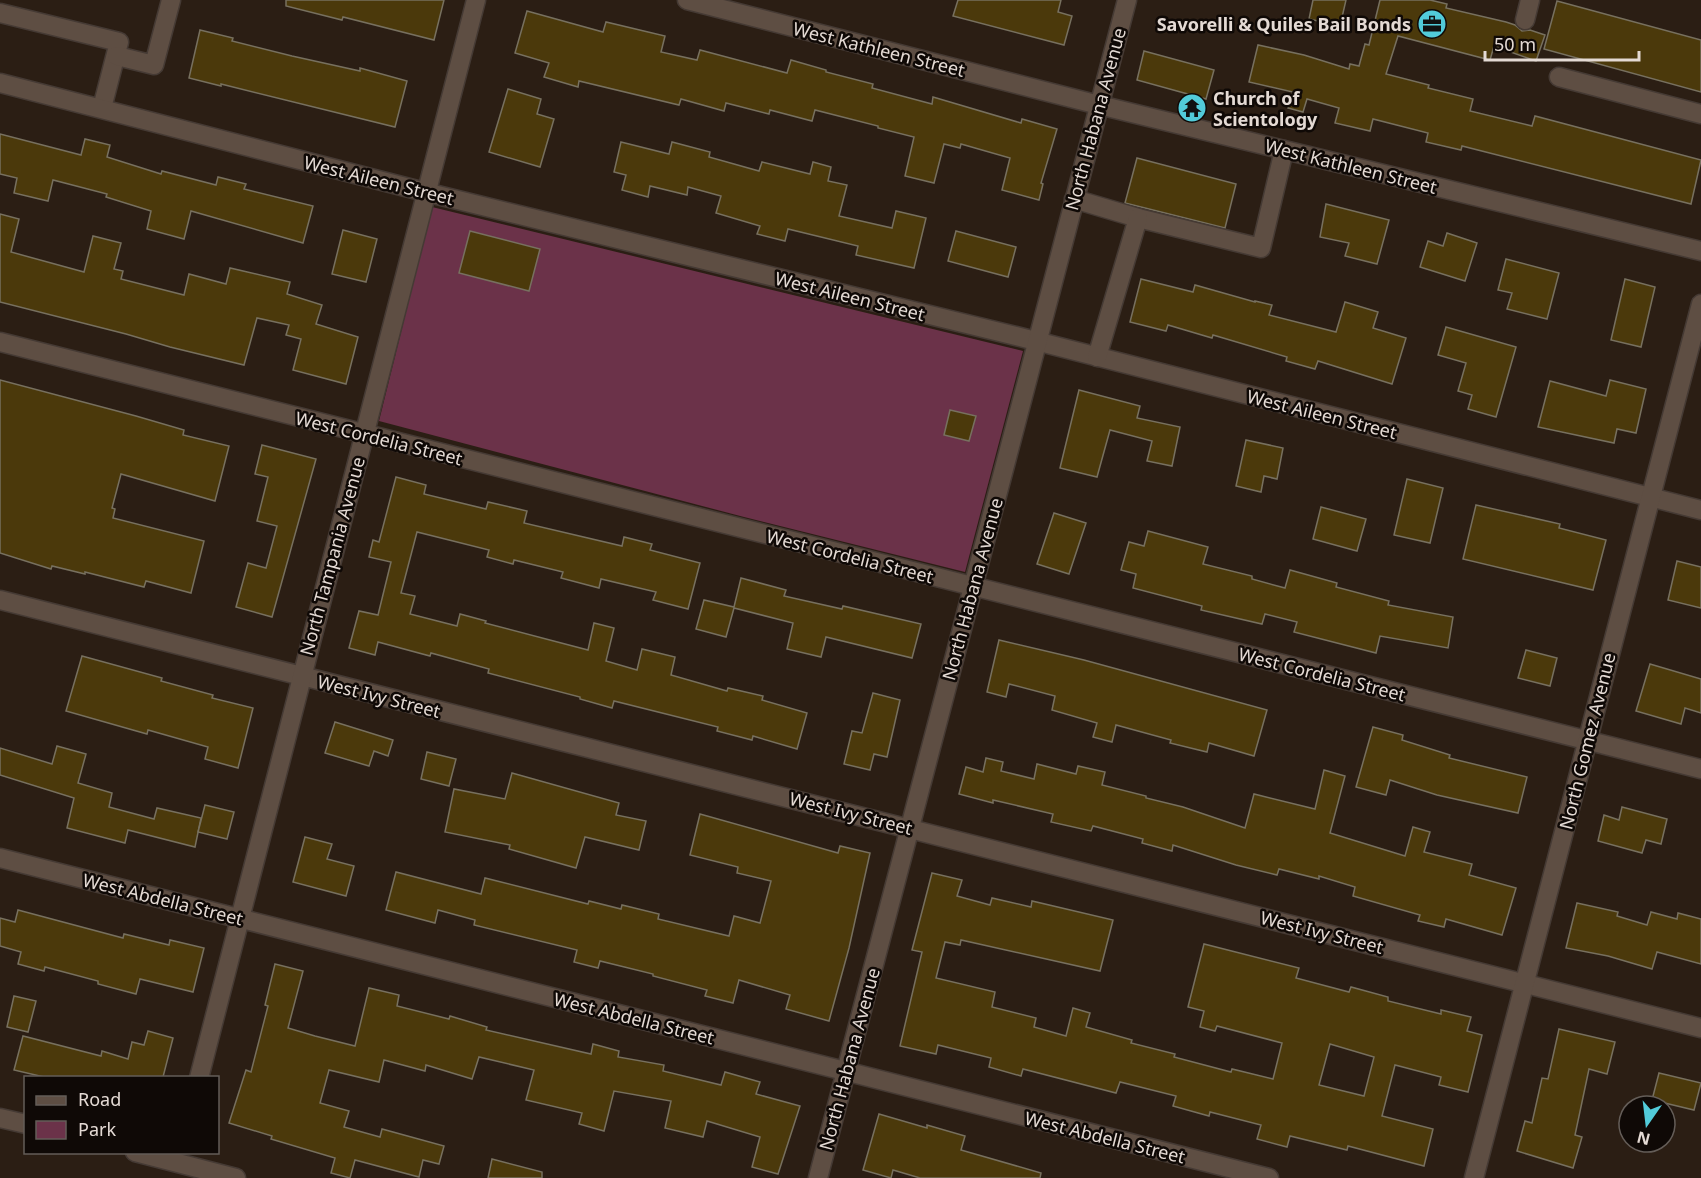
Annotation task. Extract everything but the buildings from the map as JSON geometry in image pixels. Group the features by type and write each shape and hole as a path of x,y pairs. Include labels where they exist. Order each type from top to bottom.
{"street":[{"path":"117,56 154,65 171,0"},
{"name":"North Tampania Avenue","path":"199,1076 476,0"},
{"name":"West Kathleen Street","path":"687,0 1099,105 1701,251"},
{"name":"North Habana Avenue","path":"818,1178 1127,0"},
{"path":"1525,20 1530,0"},
{"path":"0,13 119,42 102,108"},
{"path":"1559,77 1701,114"},
{"name":"West Aileen Street","path":"0,83 425,192 1097,357 1701,510"},
{"path":"1074,199 1138,218 1261,248 1284,150"},
{"path":"1097,357 1138,218"},
{"name":"North Gomez Avenue","path":"1474,1178 1701,304"},
{"name":"West Cordelia Street","path":"0,342 1701,769"},
{"name":"West Ivy Street","path":"0,600 1701,1028"},
{"name":"West Abdella Street","path":"0,858 1269,1178"},
{"path":"0,1118 24,1124"},
{"path":"142,1154 236,1178"}],"green space":[{"path":"432,207 1023,351 965,572 744,517 379,421"}],"place":[{"name":"Savorelli & Quiles Bail Bonds","path":"1432,24"},
{"name":"Church of Scientology","path":"1192,108"}]}
